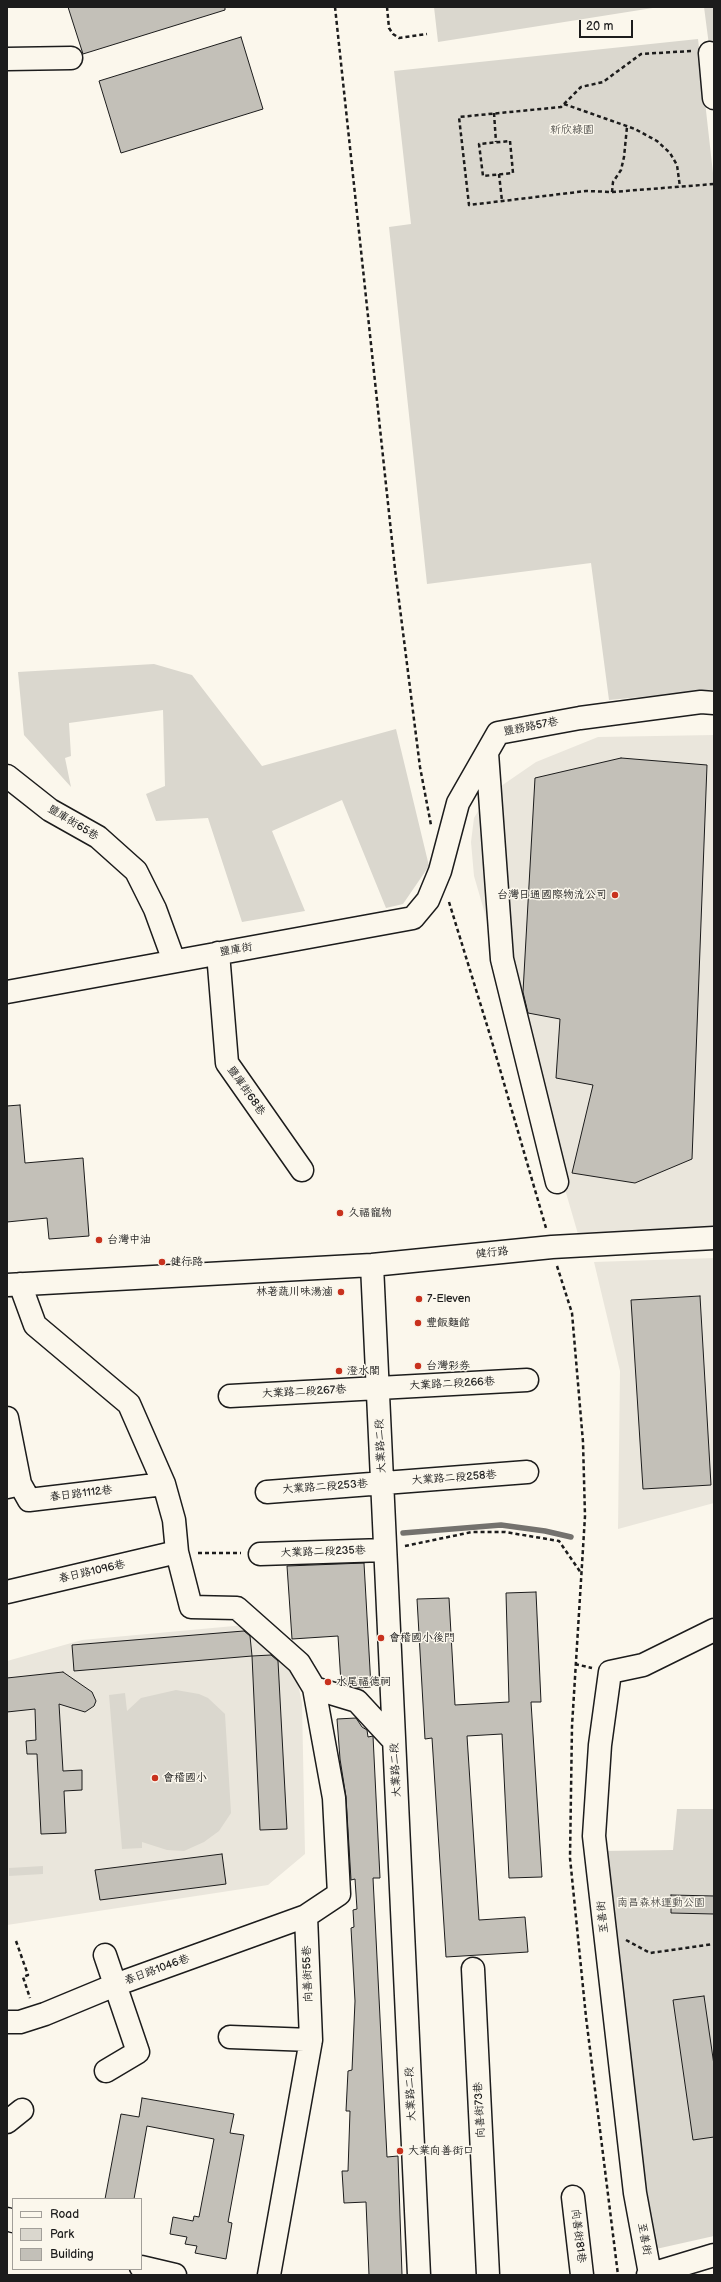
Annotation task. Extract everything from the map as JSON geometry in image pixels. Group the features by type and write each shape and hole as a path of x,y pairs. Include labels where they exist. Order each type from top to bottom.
{"street":[{"path":"702,52 714,98"},
{"path":"7,59 71,58"},
{"name":"鹽務路57巷","path":"440,871 458,804 498,733 580,718 701,702 714,703"},
{"path":"487,753 502,959 557,1182"},
{"name":"鹽庫街65巷","path":"7,776 50,810 98,837 136,871 155,908 174,961"},
{"name":"鹽庫街","path":"7,992 413,918 428,900 440,871"},
{"name":"鹽庫街68巷","path":"218,953 227,1063 302,1170"},
{"name":"健行路","path":"13,1285 372,1265 552,1247 714,1238"},
{"name":"大業路二段","path":"372,1265 419,2275"},
{"path":"13,1285 35,1325 129,1404 164,1484 174,1520 186,1552 191,1607 237,1608 300,1663 314,1688 334,1798 339,1894 306,1916"},
{"name":"大業路二段266巷","path":"378,1388 526,1380"},
{"name":"大業路二段267巷","path":"230,1396 378,1388"},
{"path":"7,1418 13,1486"},
{"name":"大業路二段258巷","path":"382,1483 527,1472"},
{"name":"大業路二段253巷","path":"267,1492 382,1483"},
{"name":"春日路1112巷","path":"13,1486 29,1500 164,1484"},
{"name":"大業路二段235巷","path":"260,1554 385,1539"},
{"name":"春日路1096巷","path":"7,1592 186,1552"},
{"name":"至善街","path":"649,2275 635,2193 594,1836 600,1745 610,1672 643,1664 714,1630"},
{"path":"314,1688 357,1701 394,1741"},
{"name":"春日路1046巷","path":"7,2022 20,2022 45,2014 115,1985 306,1916"},
{"name":"向善街55巷","path":"269,2275 310,2040 306,1916"},
{"path":"105,1955 138,2052 106,2071"},
{"name":"向善街73巷","path":"473,1969 488,2275"},
{"path":"230,2037 310,2040"},
{"name":"向善街81巷","path":"573,2197 582,2275"},
{"path":"649,2275 714,2255"},
{"path":"142,2267 175,2275"}],"path":[{"path":"335,7 395,569 420,767 431,826"},
{"path":"387,7 389,28 393,34 399,38 427,34"},
{"path":"702,52 641,54 603,82 581,87 561,107 459,117 469,205 586,191 612,192 714,184"},
{"path":"564,104 627,127 657,141 670,153 677,165 680,186"},
{"path":"494,113 496,142"},
{"path":"612,192 613,182 621,170 624,157 627,127"},
{"path":"510,141 513,173 499,174 483,176 479,144 510,141"},
{"path":"499,174 502,201"},
{"path":"448,898 490,1035 548,1235"},
{"path":"556,1262 572,1313 584,1442 585,1516 583,1550"},
{"path":"385,1539 472,1532 505,1532 559,1541 581,1574"},
{"path":"186,1552 260,1554"},
{"path":"604,1927 650,1953 714,1944"},
{"path":"16,1941 28,1975 23,1977 31,2000"}],"shaded area":[{"name":"台灣日通國際物流公司","path":"714,735 714,1231 580,1241 474,876 471,842 474,818 488,795 536,762 598,737"},
{"path":"714,1258 714,1503 618,1529 620,1371 594,1262"},
{"name":"會稽國小","path":"245,1625 295,1669 302,1703 305,1854 268,1885 7,1925 7,1661 82,1640"}],"green space":[{"path":"434,7 659,7 438,42"},
{"path":"704,7 714,7 714,52 710,53"},
{"name":"新欣綠園","path":"698,39 714,182 714,690 609,700 591,563 427,584 389,227 411,224 394,71"},
{"path":"154,664 192,675 262,766 396,729 429,866 403,904 386,908 342,800 272,831 305,911 242,922 208,818 156,821 146,794 165,786 163,710 69,723 71,756 65,758 71,787 24,735 18,672"},
{"path":"176,1690 199,1694 208,1698 225,1714 231,1813 219,1831 204,1842 184,1851 167,1850 142,1842 142,1848 122,1849 109,1695 125,1693 127,1711 141,1698"},
{"name":"南昌森林運動公園","path":"677,1809 714,1809 714,2236 656,2249 628,2070 602,1851 673,1850"},
{"path":"43,1866 43,1874 9,1876 9,1868"}],"building":[{"path":"68,7 225,7 225,10 83,54"},
{"path":"241,37 263,109 121,153 99,81"},
{"name":"台灣日通國際物流公司","path":"621,758 707,765 692,1159 635,1183 572,1173 593,1085 556,1078 560,1019 528,1013 523,992 535,778"},
{"path":"20,1105 25,1163 83,1158 89,1236 49,1239 47,1218 7,1222 7,1106"},
{"path":"700,1296 711,1485 643,1489 631,1300"},
{"path":"364,1563 371,1687 357,1688 341,1683 338,1636 292,1639 287,1566"},
{"path":"536,1592 541,1702 531,1702 542,1877 509,1878 502,1734 467,1736 479,1920 525,1917 528,1952 446,1957 432,1738 425,1739 417,1599 449,1598 455,1705 509,1702 506,1593"},
{"path":"244,1631 250,1636 252,1656 74,1671 72,1645"},
{"path":"271,1655 278,1661 287,1829 260,1830 252,1656"},
{"path":"63,1672 92,1692 96,1701 94,1706 85,1712 59,1704 63,1771 82,1770 82,1790 64,1791 66,1833 41,1834 37,1754 27,1754 26,1741 36,1740 35,1709 7,1712 7,1678"},
{"path":"356,1718 362,1727 367,1730 368,1737 373,1736 380,1878 373,1878 387,2157 398,2156 402,2275 369,2275 366,2202 344,2203 342,2171 348,2171 350,2111 346,2111 348,2071 352,2070 355,2001 351,1928 354,1927 353,1910 357,1909 355,1879 351,1880 346,1797 340,1759 337,1719"},
{"path":"222,1854 226,1884 100,1900 95,1870"},
{"path":"671,1895 714,1896 714,1914 671,1913"},
{"path":"704,1996 714,2065 714,2137 693,2140 673,2000"},
{"path":"142,2098 234,2114 230,2133 244,2135 228,2222 232,2223 226,2259 195,2253 197,2246 185,2244 187,2237 170,2234 173,2217 193,2221 194,2216 199,2217 214,2139 147,2126 134,2198 105,2198 121,2114 139,2117"}],"waterway":[{"path":"403,1533 501,1525 545,1531 571,1537"}],"place":[{"name":"台灣日通國際物流公司","path":"615,895"},
{"name":"久福寵物","path":"340,1213"},
{"name":"台灣中油","path":"99,1240"},
{"name":"健行路","path":"162,1262"},
{"name":"林荖蔬川味湯滷","path":"341,1292"},
{"name":"7-Eleven","path":"419,1299"},
{"name":"豐飯麵館","path":"418,1323"},
{"name":"台灣彩券","path":"418,1366"},
{"name":"澄水閣","path":"339,1371"},
{"name":"會稽國小後門","path":"381,1638"},
{"name":"水尾福德祠","path":"328,1682"},
{"name":"會稽國小","path":"155,1778"},
{"name":"大業向善街口","path":"400,2151"}]}
